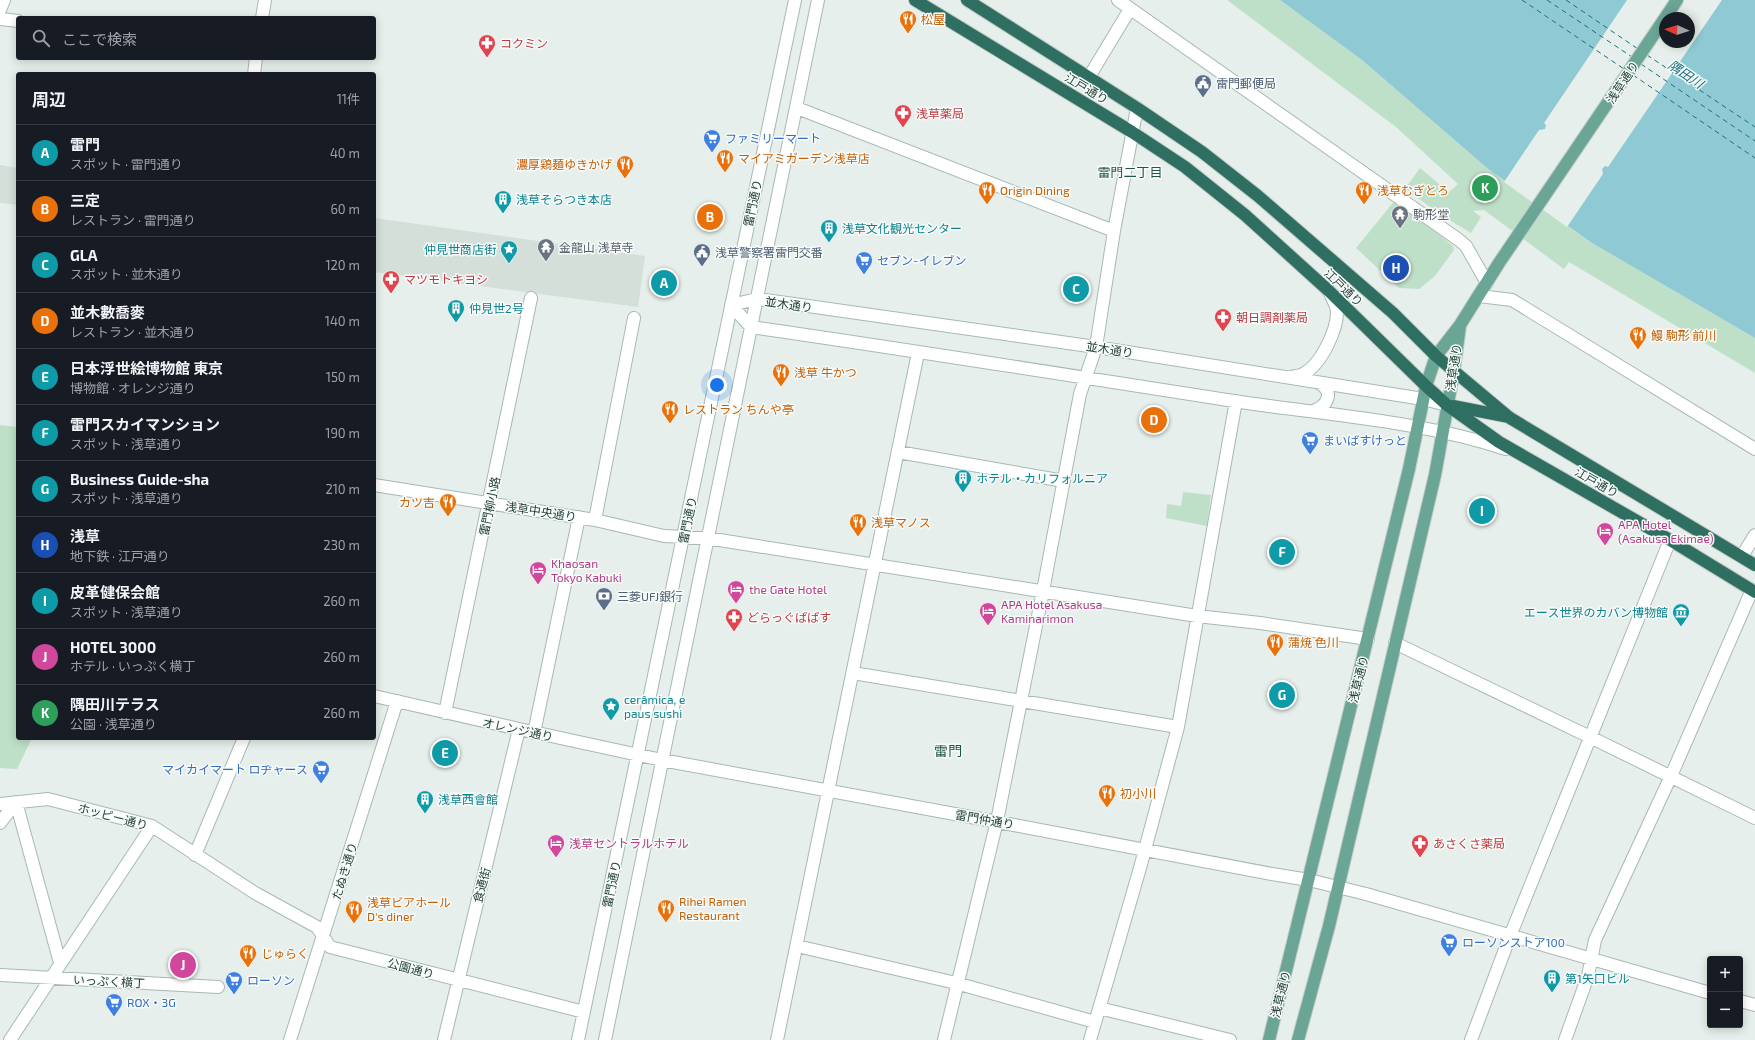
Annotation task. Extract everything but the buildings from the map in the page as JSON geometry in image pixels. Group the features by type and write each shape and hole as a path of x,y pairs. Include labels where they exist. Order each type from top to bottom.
{"highway":[{"name":"江戸通り","path":"915,0 1132,132 1185,167 1239,210 1329,291 1447,405 1499,442 1670,540 1754,591"},
{"name":"江戸通り","path":"967,0 1137,108 1202,152 1258,196 1393,313 1436,356 1510,418 1755,565"},
{"path":"1447,405 1510,418"}],"main road":[{"name":"浅草通り","path":"1669,12 1677,0"},
{"name":"浅草通り","path":"1269,1040 1368,639 1426,386 1436,356 1460,325 1513,243 1659,27"},
{"name":"浅草通り","path":"1298,1040 1338,886 1435,475 1454,370 1460,325"}],"street":[{"path":"0,10 4,0"},
{"path":"262,16 266,0"},
{"name":"雷門通り","path":"578,1040 795,0"},
{"name":"雷門通り","path":"605,1040 818,0"},
{"path":"1118,0 1459,240 1466,246 1487,283"},
{"path":"1089,77 1101,60 1130,9"},
{"path":"0,19 16,21"},
{"path":"254,72 256,60"},
{"path":"797,108 1114,231"},
{"path":"944,1040 956,983 997,822 1080,394 1096,347 1114,231 1137,108"},
{"path":"1290,377 1303,374 1313,366 1324,350 1336,321 1336,306 1329,291"},
{"path":"1479,296 1512,300 1755,449"},
{"name":"雷門柳小路","path":"445,713 531,298"},
{"name":"並木通り","path":"731,305 757,300 1096,347 1290,377 1423,399 1447,405"},
{"path":"731,305 751,327 1442,431 1516,452"},
{"path":"595,520 634,318"},
{"path":"777,1040 918,353"},
{"path":"1313,411 1321,408 1328,399 1324,388 1315,382"},
{"path":"1090,1040 1178,727 1236,401"},
{"path":"898,452 1064,481"},
{"name":"浅草中央通り","path":"376,485 580,517 664,536 707,538 1197,616 1260,623 1368,639"},
{"path":"534,733 580,517"},
{"path":"1742,556 1755,534"},
{"path":"1471,1040 1510,936 1670,540"},
{"path":"1564,1040 1588,976 1595,940 1754,591"},
{"path":"1395,643 1755,818"},
{"path":"853,673 1178,727"},
{"name":"オレンジ通り","path":"376,696 519,730 662,760"},
{"name":"たぬき通り","path":"290,1040 397,701"},
{"name":"食通街","path":"444,1040 477,896 492,844 519,730"},
{"path":"195,855 243,740"},
{"name":"雷門仲通り","path":"662,760 1338,886 1707,992"},
{"name":"ホッピー通り","path":"0,804 48,799 152,826 255,893"},
{"path":"0,823 16,802"},
{"path":"16,802 60,963"},
{"path":"10,1040 152,826"},
{"name":"公園通り","path":"255,893 317,927 330,947 584,1012"},
{"path":"797,946 956,983 1095,1022"},
{"name":"いっぷく横丁","path":"0,975 218,988"},
{"path":"1743,1002 1755,1005"},
{"path":"1099,1008 1230,1040"}],"shaded area":[{"path":"0,165 16,168 16,205 0,203"},
{"name":"仲見世商店街","path":"376,218 645,256 638,307 376,272"}],"green space":[{"path":"1227,0 1280,0 1362,60 1487,168 1592,243 1755,338 1755,373 1569,262 1564,269 1484,210 1473,211 1481,217 1471,233 1446,218 1405,189 1420,168 1449,192 1458,184 1396,127"},
{"path":"1396,199 1453,246 1454,250 1435,276 1419,289 1399,288 1356,248"},
{"path":"0,425 16,427 16,740 31,740 17,769 0,768"},
{"path":"1183,492 1211,495 1207,526 1166,518 1167,504 1181,506"}],"water":[{"name":"隅田川","path":"1280,0 1755,0 1755,338 1592,243 1487,168 1362,60"}],"pier":[{"path":"1627,0 1722,0 1695,40 1695,12 1659,12 1659,48 1689,48 1608,167 1605,166 1602,169 1603,174 1567,227 1504,182 1539,130 1545,129 1546,125 1544,123"}],"ferry route":[{"path":"1522,0 1624,69"},
{"path":"1547,0 1632,57"},
{"path":"1566,0 1638,49"},
{"path":"1647,55 1755,127"},
{"path":"1641,64 1755,141"},
{"path":"1633,75 1755,158"}],"place":[{"name":"松屋","path":"908,34"},
{"name":"コクミン","path":"487,58"},
{"name":"雷門郵便局","path":"1203,98"},
{"name":"浅草薬局","path":"903,128"},
{"name":"ファミリーマート","path":"712,153"},
{"name":"マイアミガーデン浅草店","path":"725,173"},
{"name":"濃厚鶏麺ゆきかげ","path":"625,179"},
{"name":"隅田川テラス","path":"1485,188"},
{"name":"Origin Dining","path":"987,205"},
{"name":"浅草むぎとろ","path":"1364,205"},
{"name":"浅草そらつき本店","path":"503,214"},
{"name":"三定","path":"710,217"},
{"name":"駒形堂","path":"1400,229"},
{"name":"浅草文化観光センター","path":"829,243"},
{"name":"金龍山 浅草寺","path":"546,262"},
{"name":"仲見世商店街","path":"509,264"},
{"name":"浅草警察署雷門交番","path":"702,267"},
{"name":"浅草","path":"1396,268"},
{"name":"セブン-イレブン","path":"864,275"},
{"name":"雷門","path":"664,283"},
{"name":"GLA","path":"1076,289"},
{"name":"マツモトキヨシ","path":"391,294"},
{"name":"仲見世2号","path":"456,323"},
{"name":"朝日調剤薬局","path":"1223,332"},
{"name":"鰻 駒形 前川","path":"1638,350"},
{"name":"浅草 牛かつ","path":"781,387"},
{"name":"並木數喬麥","path":"1154,420"},
{"name":"レストラン ちんや亭","path":"670,424"},
{"name":"まいばすけっと","path":"1310,455"},
{"name":"ホテル・カリフォルニア","path":"963,493"},
{"name":"皮革健保会館","path":"1482,511"},
{"name":"カツ吉","path":"448,517"},
{"name":"浅草マノス","path":"858,537"},
{"name":"APA Hotel (Asakusa Ekimae)","path":"1605,546"},
{"name":"雷門スカイマンション","path":"1282,552"},
{"name":"Khaosan Tokyo Kabuki","path":"538,585"},
{"name":"the Gate Hotel","path":"736,604"},
{"name":"三菱UFJ銀行","path":"604,611"},
{"name":"APA Hotel Asakusa Kaminarimon","path":"988,626"},
{"name":"エース世界のカバン博物館","path":"1681,627"},
{"name":"どらっぐぱぱす","path":"734,632"},
{"name":"蒲焼 色川","path":"1275,657"},
{"name":"Business Guide-sha","path":"1282,695"},
{"name":"cerâmica, e paus sushi","path":"611,721"},
{"name":"日本浮世絵博物館 東京","path":"445,753"},
{"name":"マイカイマート ロヂャース","path":"321,784"},
{"name":"初小川","path":"1107,808"},
{"name":"浅草西會館","path":"425,814"},
{"name":"浅草セントラルホテル","path":"556,858"},
{"name":"あさくさ薬局","path":"1420,858"},
{"name":"Rihei Ramen Restaurant","path":"666,923"},
{"name":"浅草ビアホール D's diner","path":"354,924"},
{"name":"ローソンストア100","path":"1449,957"},
{"name":"HOTEL 3000","path":"183,965"},
{"name":"じゅらく","path":"248,968"},
{"name":"第1矢口ビル","path":"1552,993"},
{"name":"ローソン","path":"234,995"},
{"name":"ROX・3G","path":"114,1017"}],"district":[{"name":"雷門二丁目","path":"1130,172"},
{"name":"雷門","path":"948,750"}]}
